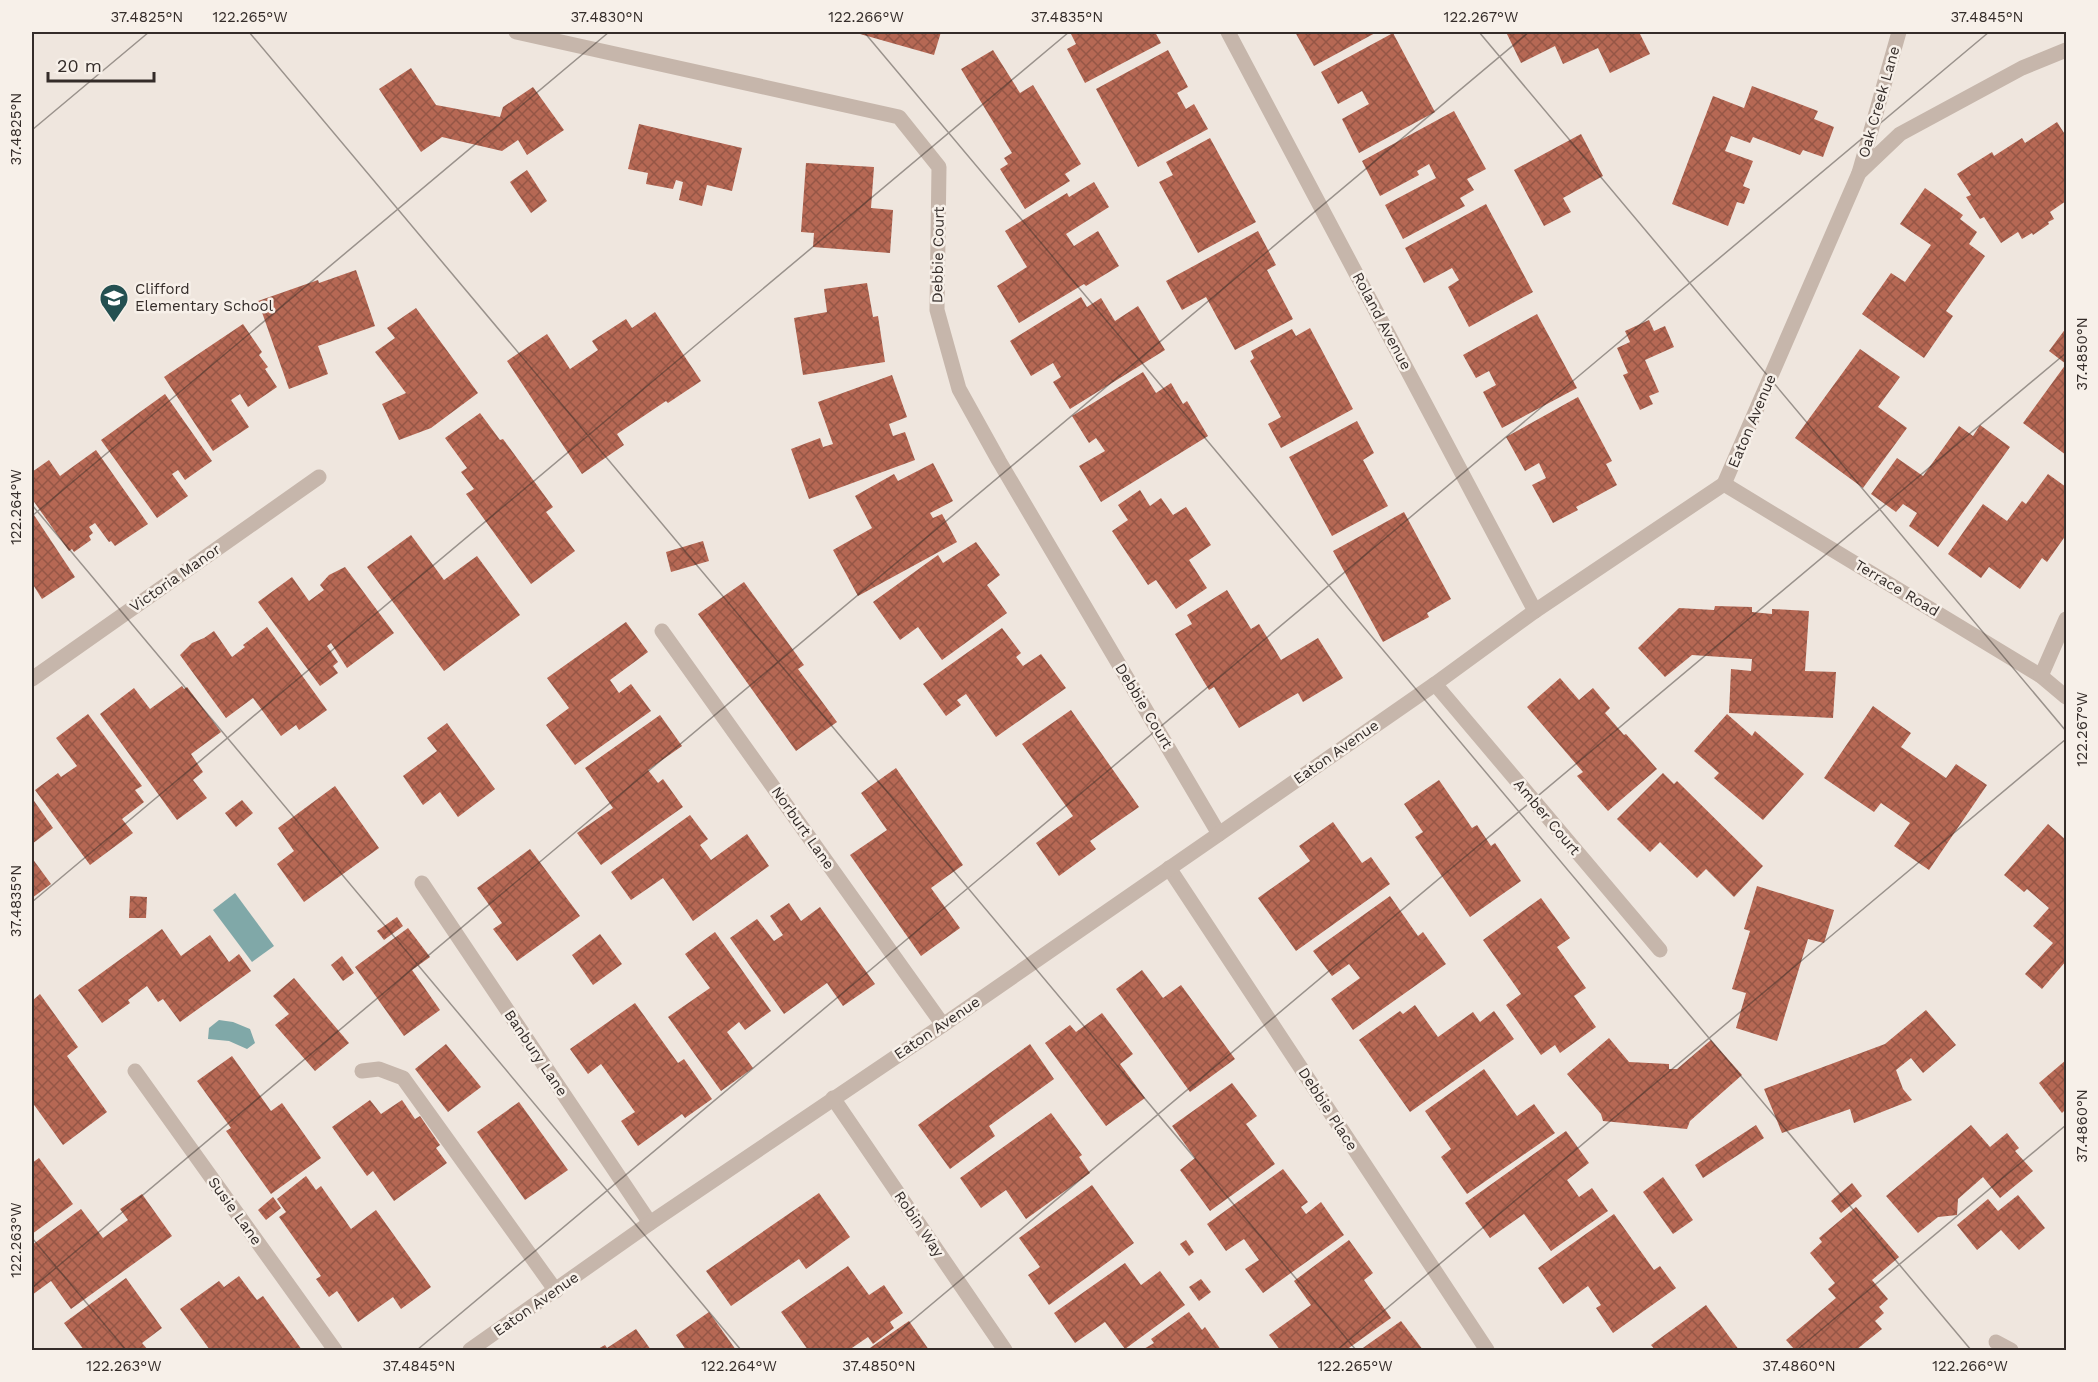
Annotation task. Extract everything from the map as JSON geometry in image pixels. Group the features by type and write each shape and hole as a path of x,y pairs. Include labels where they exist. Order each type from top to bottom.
{"street":[{"name":"Debbie Court","path":"516,32 899,117 939,167 937,310 959,389 1219,834"},
{"name":"Roland Avenue","path":"1228,32 1535,610"},
{"name":"Oak Creek Lane","path":"1860,173 1899,32"},
{"name":"Eaton Avenue","path":"470,1350 650,1223 943,1025 1435,684 1535,610 1724,484 1860,173 1900,134 2022,68 2067,50"},
{"name":"Victoria Manor","path":"32,679 319,477"},
{"name":"Terrace Road","path":"1724,484 2042,676 2067,697"},
{"path":"2042,676 2067,619"},
{"name":"Norburt Lane","path":"662,631 943,1025"},
{"name":"Amber Court","path":"1435,684 1660,950"},
{"name":"Debbie Place","path":"1168,868 1487,1350"},
{"name":"Banbury Lane","path":"422,883 650,1223"},
{"path":"362,1071 379,1069 403,1078 556,1291"},
{"name":"Susie Lane","path":"135,1071 335,1350"},
{"name":"Robin Way","path":"833,1098 1005,1350"},
{"path":"1996,1342 2011,1350"}],"water":[{"path":"235,893 274,946 252,962 213,910"},
{"path":"219,1020 233,1022 250,1029 255,1043 247,1049 229,1041 208,1039 209,1028"}],"building":[{"path":"853,32 941,32 934,55"},
{"path":"1070,32 1155,32 1161,43 1085,83 1067,49 1076,44"},
{"path":"1295,32 1377,32 1314,66"},
{"path":"1506,32 1639,32 1650,54 1610,73 1598,48 1563,64 1555,46 1521,63"},
{"path":"1393,33 1435,112 1359,153 1342,119 1369,104 1362,91 1338,104 1321,72"},
{"path":"993,50 1020,93 1033,85 1081,164 1065,174 1070,181 1025,209 1000,169 1008,164 1004,158 1012,153 961,69"},
{"path":"1168,50 1188,87 1177,93 1186,109 1194,104 1208,129 1138,167 1096,89"},
{"path":"411,68 436,105 500,117 503,107 533,87 564,130 527,155 518,140 502,151 442,137 421,152 379,89"},
{"path":"1752,86 1818,111 1814,119 1834,127 1823,157 1803,150 1800,155 1753,137 1750,143 1731,136 1725,151 1753,161 1743,186 1750,189 1744,204 1737,202 1728,226 1672,204 1713,96 1744,108"},
{"path":"1454,111 1486,169 1467,179 1474,190 1460,198 1465,206 1403,239 1385,205 1436,178 1429,164 1417,171 1419,175 1380,196 1362,161"},
{"path":"2057,122 2066,136 2066,201 2050,212 2054,219 2033,235 2032,233 2022,239 2018,232 2001,243 1984,217 1980,219 1966,197 1971,195 1957,174 1992,152 1994,156 2022,138 2025,143"},
{"path":"639,124 742,148 732,191 707,185 702,206 679,200 683,182 676,180 673,189 646,184 648,173 628,169"},
{"path":"1581,134 1603,176 1563,198 1571,212 1544,226 1514,170"},
{"path":"1210,138 1256,222 1198,253 1159,182 1173,175 1166,162"},
{"path":"806,163 874,167 871,208 893,210 890,253 813,247 814,233 801,232"},
{"path":"527,170 547,201 531,213 510,182"},
{"path":"1094,182 1109,207 1066,234 1074,246 1098,231 1119,266 1019,323 997,286 1027,267 1005,231 1067,193 1069,197"},
{"path":"1925,188 1963,215 1960,219 1977,232 1969,244 1985,256 1946,311 1953,316 1924,358 1862,314 1891,273 1905,282 1931,245 1900,224"},
{"path":"1486,204 1533,292 1469,327 1448,287 1459,280 1452,268 1424,283 1405,248"},
{"path":"1258,231 1276,265 1267,270 1293,319 1235,350 1206,297 1182,310 1166,281"},
{"path":"356,270 375,326 318,346 328,374 289,389 258,301 318,280 319,283"},
{"path":"867,283 873,317 878,316 885,362 803,375 794,318 827,312 824,289"},
{"path":"1081,297 1087,307 1101,298 1115,321 1138,306 1165,350 1070,409 1053,382 1061,377 1053,363 1031,376 1010,341"},
{"path":"416,308 478,393 431,428 399,440 382,404 406,393 375,352 395,338 387,328"},
{"path":"655,312 701,381 617,434 624,445 582,474 507,361 547,334 570,369 598,350 592,341 626,319 632,328"},
{"path":"1537,314 1577,388 1502,428 1483,392 1496,385 1489,371 1476,378 1463,355"},
{"path":"1649,320 1654,331 1665,326 1674,347 1645,360 1659,392 1649,396 1653,404 1640,410 1623,375 1628,373 1617,348 1630,342 1625,331"},
{"path":"243,324 262,352 259,355 268,367 265,369 277,387 248,407 240,394 231,400 249,427 213,451 164,377"},
{"path":"1310,328 1353,409 1281,448 1268,424 1281,417 1250,361 1254,358 1251,351 1292,329 1296,336"},
{"path":"2066,328 2066,364 2049,351"},
{"path":"1860,349 1900,377 1878,407 1907,428 1863,488 1795,438"},
{"path":"2066,364 2066,455 2023,423"},
{"path":"1143,372 1156,393 1171,383 1183,404 1187,401 1208,436 1101,502 1079,466 1105,451 1096,438 1089,443 1072,416"},
{"path":"892,375 907,417 889,424 893,436 905,432 915,460 809,499 791,449 820,438 823,447 833,444 818,402"},
{"path":"165,394 212,461 185,480 178,470 172,474 188,496 157,518 101,440"},
{"path":"1578,397 1612,461 1606,464 1617,485 1576,507 1578,510 1553,523 1532,485 1546,478 1539,463 1525,471 1506,437"},
{"path":"480,413 500,440 503,439 553,507 546,512 575,551 531,584 466,494 474,489 461,472 467,468 445,438"},
{"path":"1357,421 1374,453 1363,460 1388,506 1332,536 1289,457"},
{"path":"1980,425 2010,447 1938,547 1909,526 1917,513 1903,504 1896,512 1871,494 1897,458 1923,476 1959,426 1973,436"},
{"path":"96,450 148,524 115,546 111,541 109,542 95,523 89,527 93,533 89,536 91,540 74,552 72,549 69,551 32,499 32,472 49,460 60,476"},
{"path":"933,463 953,501 930,513 933,518 942,514 957,542 858,596 833,550 872,528 855,496 894,474 898,481"},
{"path":"2048,474 2066,487 2066,535 2047,562 2042,558 2020,589 1989,567 1981,578 1948,554 1983,504 2007,521 2022,501 2026,504"},
{"path":"1140,490 1150,506 1161,498 1173,515 1186,507 1211,545 1189,560 1207,588 1176,609 1156,580 1148,585 1112,531 1128,520 1118,505"},
{"path":"32,512 75,577 42,599 32,583"},
{"path":"1404,512 1451,599 1427,613 1429,617 1383,642 1333,551"},
{"path":"411,535 444,580 477,556 520,615 444,671 367,567"},
{"path":"703,541 709,561 671,572 666,552"},
{"path":"976,542 1000,575 987,585 1007,613 942,660 918,627 900,640 873,602 938,555 943,563"},
{"path":"345,567 394,633 347,668 331,643 327,646 338,662 333,666 338,673 320,686 258,602 292,577 309,601 324,590 320,585 329,575"},
{"path":"744,582 804,665 798,669 837,722 796,751 698,614"},
{"path":"1227,590 1251,629 1259,624 1281,660 1318,638 1343,678 1303,702 1298,693 1239,728 1214,687 1209,690 1175,634 1192,624 1187,615"},
{"path":"1715,606 1752,607 1752,612 1772,614 1772,609 1809,611 1805,671 1836,672 1833,718 1729,713 1731,669 1751,671 1752,659 1692,655 1665,677 1638,648 1679,608 1714,610"},
{"path":"626,622 648,652 610,680 619,693 631,684 651,711 575,765 546,725 569,708 547,678"},
{"path":"267,627 327,710 299,730 296,725 281,736 253,698 226,718 180,655 192,643 214,631 232,657 245,647 243,645"},
{"path":"1002,628 1021,653 1016,657 1023,666 1041,654 1066,688 996,737 966,694 957,700 961,705 946,716 923,684"},
{"path":"1560,678 1579,700 1593,688 1610,708 1605,713 1657,769 1608,811 1577,776 1583,772 1527,707"},
{"path":"182,686 184,689 187,687 221,732 191,754 203,772 193,780 207,798 177,820 100,714 134,688 150,709"},
{"path":"1873,706 1911,733 1901,747 1946,778 1956,764 1987,785 1929,870 1894,846 1910,823 1881,803 1874,812 1824,778"},
{"path":"1071,710 1139,807 1090,841 1096,849 1059,876 1036,843 1073,816 1022,744"},
{"path":"88,714 142,786 135,790 144,802 122,819 133,833 90,865 35,790 58,773 61,777 77,766 56,738"},
{"path":"1727,714 1752,736 1755,731 1804,774 1763,820 1714,778 1719,773 1694,751"},
{"path":"660,715 682,746 648,770 658,783 663,779 683,807 601,865 577,833 613,808 585,768"},
{"path":"447,723 495,789 458,817 440,792 423,805 403,776 437,751 427,738"},
{"path":"896,768 963,865 931,888 960,928 921,956 850,855 887,830 861,793"},
{"path":"1663,773 1674,784 1677,781 1763,866 1734,897 1706,869 1697,878 1660,842 1650,852 1617,819"},
{"path":"1439,780 1472,828 1477,825 1491,846 1495,843 1521,881 1470,917 1415,837 1423,832 1404,804"},
{"path":"335,786 379,848 304,902 277,864 294,851 278,828"},
{"path":"32,798 53,828 32,844"},
{"path":"242,800 253,813 236,827 225,813"},
{"path":"690,815 708,839 700,845 711,860 747,834 769,866 693,921 663,878 631,900 611,872"},
{"path":"1333,822 1362,863 1371,857 1390,884 1296,951 1258,898 1310,861 1299,846"},
{"path":"2048,824 2066,840 2066,961 2042,989 2025,974 2053,943 2033,926 2049,908 2027,889 2024,892 2004,875"},
{"path":"530,849 580,916 517,961 493,929 502,923 477,888"},
{"path":"32,858 51,884 32,898"},
{"path":"1757,886 1834,910 1824,943 1808,939 1777,1041 1736,1028 1746,993 1732,989 1750,931 1744,929"},
{"path":"130,896 147,897 146,918 129,918"},
{"path":"1390,896 1418,936 1423,932 1446,964 1353,1030 1331,999 1360,978 1349,964 1332,976 1313,951"},
{"path":"1541,898 1570,938 1557,947 1586,988 1574,996 1596,1027 1560,1053 1555,1045 1541,1055 1506,1005 1521,994 1483,940"},
{"path":"789,903 801,921 820,907 875,984 843,1006 827,983 784,1014 730,938 757,919 774,941 783,935 770,916"},
{"path":"397,917 403,926 384,940 377,931"},
{"path":"408,928 430,957 412,970 440,1010 404,1036 355,967"},
{"path":"162,929 181,956 210,935 229,962 239,954 251,971 180,1022 163,999 158,1002 147,986 128,1000 130,1003 102,1023 78,990"},
{"path":"715,932 771,1011 745,1030 739,1022 727,1032 753,1068 721,1091 668,1017 710,988 685,954"},
{"path":"600,934 622,964 593,985 572,955"},
{"path":"342,956 354,973 343,981 331,965"},
{"path":"1142,970 1163,998 1181,985 1235,1059 1190,1092 1116,989"},
{"path":"294,978 349,1043 315,1071 275,1025 289,1014 273,996"},
{"path":"40,994 78,1047 67,1056 107,1112 63,1145 32,1102 32,1001"},
{"path":"635,1003 678,1063 684,1059 712,1099 685,1118 682,1114 638,1146 621,1121 635,1112 601,1064 588,1074 570,1049"},
{"path":"1415,1005 1438,1037 1473,1012 1480,1022 1494,1011 1514,1039 1410,1112 1359,1040 1400,1011 1403,1014"},
{"path":"1926,1010 1956,1045 1923,1073 1911,1058 1896,1070 1903,1089 1912,1100 1854,1123 1850,1109 1782,1133 1764,1089 1885,1044"},
{"path":"1102,1013 1133,1054 1120,1064 1145,1098 1106,1126 1045,1043 1070,1025 1076,1032"},
{"path":"1609,1038 1629,1062 1669,1064 1669,1069 1677,1069 1711,1040 1742,1075 1690,1121 1687,1129 1603,1121 1601,1114 1567,1074"},
{"path":"446,1044 481,1087 448,1112 415,1069"},
{"path":"1030,1044 1054,1079 989,1126 995,1136 950,1169 918,1125"},
{"path":"232,1056 271,1111 282,1103 321,1158 271,1194 226,1131 231,1128 197,1081"},
{"path":"2066,1060 2066,1109 2062,1113 2039,1083"},
{"path":"1484,1069 1517,1116 1534,1104 1555,1133 1467,1194 1441,1157 1451,1149 1425,1111"},
{"path":"1232,1083 1257,1116 1246,1124 1275,1164 1210,1211 1180,1170 1195,1158 1172,1126"},
{"path":"370,1100 381,1114 402,1100 415,1119 420,1116 440,1145 436,1148 447,1163 394,1201 373,1171 367,1176 332,1127"},
{"path":"519,1102 568,1170 525,1200 477,1132"},
{"path":"1051,1113 1082,1155 1079,1157 1090,1173 1026,1219 1006,1190 981,1208 960,1178"},
{"path":"1756,1125 1764,1138 1703,1178 1695,1165"},
{"path":"1971,1125 1990,1147 2007,1133 2019,1148 2015,1151 2033,1171 2000,1198 1983,1177 1958,1199 1957,1215 1938,1217 1918,1233 1886,1196"},
{"path":"1566,1131 1589,1163 1567,1180 1579,1197 1592,1188 1608,1211 1551,1251 1524,1214 1490,1238 1465,1203"},
{"path":"39,1158 73,1204 32,1234 32,1163"},
{"path":"1283,1169 1308,1202 1301,1207 1306,1214 1321,1202 1344,1235 1263,1293 1245,1269 1259,1260 1244,1239 1226,1251 1207,1224"},
{"path":"306,1176 316,1190 321,1186 351,1229 376,1210 431,1287 401,1309 393,1297 358,1322 337,1291 329,1297 316,1279 321,1276 279,1217 286,1212 277,1199"},
{"path":"1663,1177 1693,1220 1673,1234 1643,1192"},
{"path":"1852,1183 1862,1196 1841,1213 1831,1201"},
{"path":"1092,1185 1134,1243 1049,1305 1028,1275 1040,1267 1019,1238"},
{"path":"819,1193 850,1237 806,1269 799,1259 731,1306 706,1271"},
{"path":"142,1194 172,1236 71,1309 51,1281 32,1295 32,1245 81,1209 103,1238 128,1220 120,1209"},
{"path":"2018,1195 2045,1228 2019,1250 2001,1230 1977,1250 1957,1225 1988,1199 1998,1211"},
{"path":"273,1197 281,1208 266,1220 258,1210"},
{"path":"1856,1207 1899,1257 1872,1280 1888,1299 1879,1307 1884,1313 1875,1321 1882,1329 1856,1350 1795,1350 1786,1340 1836,1298 1828,1289 1835,1283 1810,1253 1822,1242 1819,1238"},
{"path":"1614,1214 1654,1270 1660,1266 1676,1288 1613,1333 1596,1308 1601,1305 1588,1286 1563,1304 1538,1268"},
{"path":"1186,1240 1194,1252 1189,1256 1180,1244"},
{"path":"1349,1240 1373,1273 1364,1280 1391,1318 1346,1350 1280,1350 1269,1335 1311,1305 1294,1281"},
{"path":"1125,1263 1141,1285 1160,1271 1185,1305 1125,1349 1105,1322 1075,1343 1054,1313"},
{"path":"848,1266 869,1295 884,1285 903,1313 890,1322 894,1328 873,1344 868,1337 849,1350 808,1350 781,1312"},
{"path":"239,1276 257,1300 263,1296 302,1350 210,1350 180,1309 219,1281 224,1287"},
{"path":"126,1278 162,1328 142,1343 148,1350 84,1350 64,1323"},
{"path":"1201,1279 1211,1292 1199,1301 1189,1287"},
{"path":"1706,1305 1739,1350 1655,1350 1651,1345"},
{"path":"709,1312 736,1350 686,1350 676,1335"},
{"path":"1189,1312 1202,1330 1205,1327 1221,1350 1142,1350 1154,1343 1151,1339"},
{"path":"909,1321 929,1350 867,1350"},
{"path":"1401,1321 1423,1350 1360,1350"},
{"path":"636,1329 651,1350 596,1350 605,1345 607,1348"}],"place":[{"name":"Clifford Elementary School","path":"114,324"}]}
